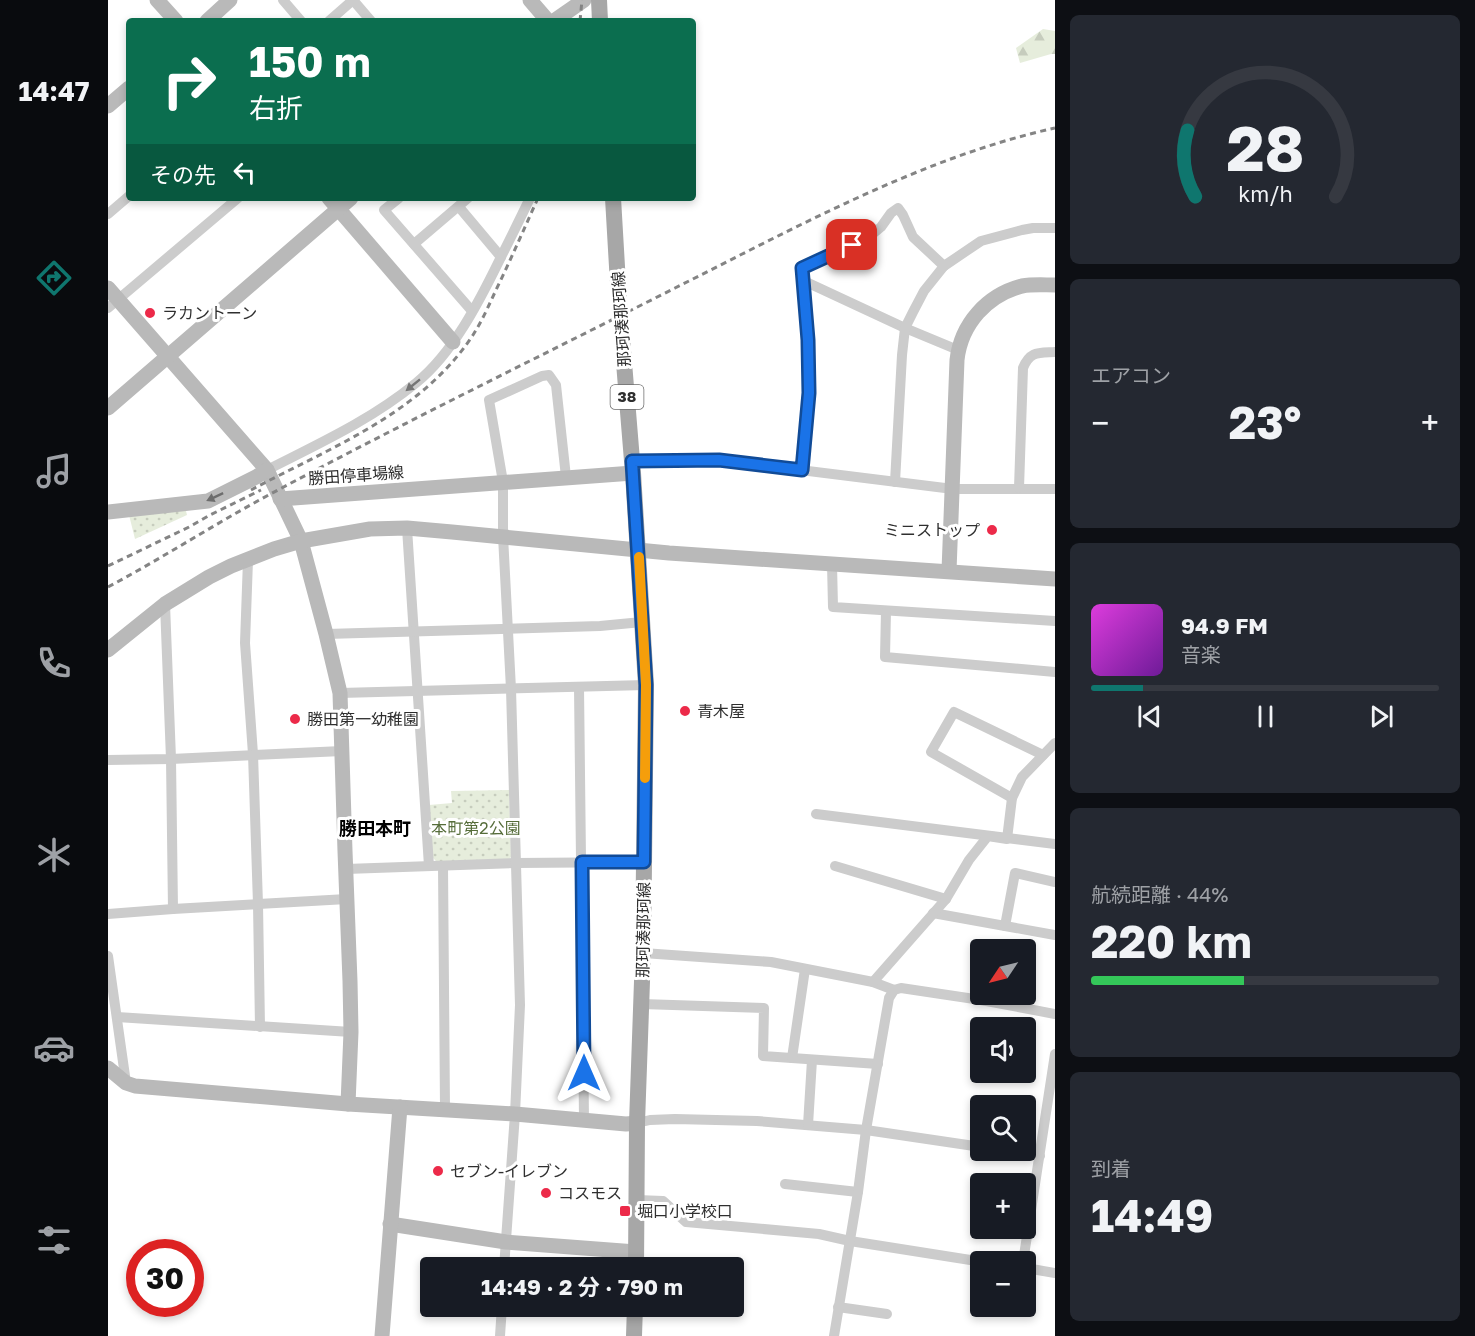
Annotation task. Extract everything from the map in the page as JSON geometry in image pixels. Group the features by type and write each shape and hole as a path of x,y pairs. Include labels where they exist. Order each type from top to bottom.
{"main road":[{"path":"599,0 600,18"},
{"name":"那珂湊那珂線","path":"613,201 646,685 636,1257"},
{"path":"634,1336 635,1317"}],"street":[{"path":"210,18 230,0"},
{"path":"283,0 298,18"},
{"path":"333,18 353,0 368,18"},
{"path":"530,0 545,18"},
{"path":"161,2 174,18"},
{"path":"558,18 574,7"},
{"path":"108,106 126,91"},
{"path":"108,214 126,199"},
{"path":"234,201 111,299 168,356 267,470 301,541 340,693 351,1032 348,1104"},
{"path":"395,201 384,210 472,311"},
{"path":"414,244 465,201"},
{"path":"108,512 208,501 351,427 417,383 453,342 472,311 528,201"},
{"path":"108,408 334,203 453,342"},
{"path":"459,207 501,257"},
{"path":"802,470 809,393 808,340 802,268 869,237 898,208 913,237 944,266"},
{"path":"895,482 905,328 924,291 944,266 981,241 1033,228 1055,228"},
{"path":"804,280 905,328 958,350"},
{"path":"949,571 958,350 969,323 977,313 997,297 1021,287 1055,285"},
{"path":"1019,488 1023,368 1027,358 1037,352 1055,352"},
{"path":"505,1257 520,1005 503,482 489,400 549,375 556,385 566,477"},
{"path":"633,467 719,460 952,489 1055,489"},
{"name":"勝田停車場線","path":"280,499 566,477 633,467"},
{"path":"407,528 429,866"},
{"path":"108,650 165,604 209,577 274,549 301,541 370,530 407,528 638,550 1055,579"},
{"path":"248,560 244,644 253,754 260,1027"},
{"path":"832,564 833,607 1055,621"},
{"path":"165,604 171,759 173,909"},
{"path":"886,611 885,657 1055,672"},
{"path":"326,634 600,626 642,622"},
{"path":"340,693 646,685"},
{"path":"579,687 584,1120"},
{"path":"1012,798 931,752 954,712 1043,755"},
{"path":"1007,839 1012,798 1022,777 1055,742"},
{"path":"108,760 342,751"},
{"path":"816,814 1055,844"},
{"path":"873,982 946,899 969,860 988,836"},
{"path":"346,869 516,863 644,862"},
{"path":"443,866 445,1109"},
{"path":"835,866 946,899"},
{"path":"1005,926 1015,873 1055,882"},
{"path":"108,914 346,900"},
{"path":"933,913 1055,935"},
{"path":"643,953 771,962 873,982 894,990 901,988 1055,1014"},
{"path":"108,956 126,1083"},
{"path":"792,1058 805,969"},
{"path":"834,1336 866,1130 889,998 894,990"},
{"path":"642,1004 764,1008 763,1056 878,1064"},
{"path":"117,1017 351,1032"},
{"path":"1025,1251 1055,1054"},
{"path":"808,1125 812,1060"},
{"path":"108,1068 126,1083 135,1086 626,1124 675,1119 756,1120 866,1130 970,1145"},
{"path":"382,1336 400,1107"},
{"path":"1036,1155 1040,1156"},
{"path":"785,1184 858,1192"},
{"path":"637,1200 663,1201 686,1222 819,1234 970,1260"},
{"path":"390,1224 614,1257"},
{"path":"1036,1270 1055,1273"},
{"path":"838,1307 887,1314"},
{"path":"500,1336 501,1317"}],"green space":[{"path":"1043,29 1055,31 1055,54 1020,63 1016,48"},
{"path":"185,507 187,515 135,539 129,515"},
{"name":"本町第2公園","path":"509,790 511,857 508,860 437,862 431,856 429,805 452,803 451,791"}],"railway":[{"path":"580,18 582,0"},
{"path":"108,587 327,464 860,196 957,157 1055,128"},
{"path":"251,490 372,426 428,386 452,363 482,319 537,201"},
{"path":"108,566 261,490"}],"slow traffic":[{"path":"639,557 646,685 645,778"}],"place":[{"name":"ラカントーン","path":"150,313"},
{"name":"ミニストップ","path":"992,530"},
{"name":"青木屋","path":"685,711"},
{"name":"勝田第一幼稚園","path":"295,719"},
{"name":"セブン-イレブン","path":"438,1171"},
{"name":"コスモス","path":"546,1193"},
{"name":"堀口小学校口","path":"625,1211"}],"district":[{"name":"勝田本町","path":"375,829"}],"route":[{"path":"584,1073 582,862 644,862 646,685 632,461 719,460 802,470 809,393 808,340 802,268 852,245"}]}
